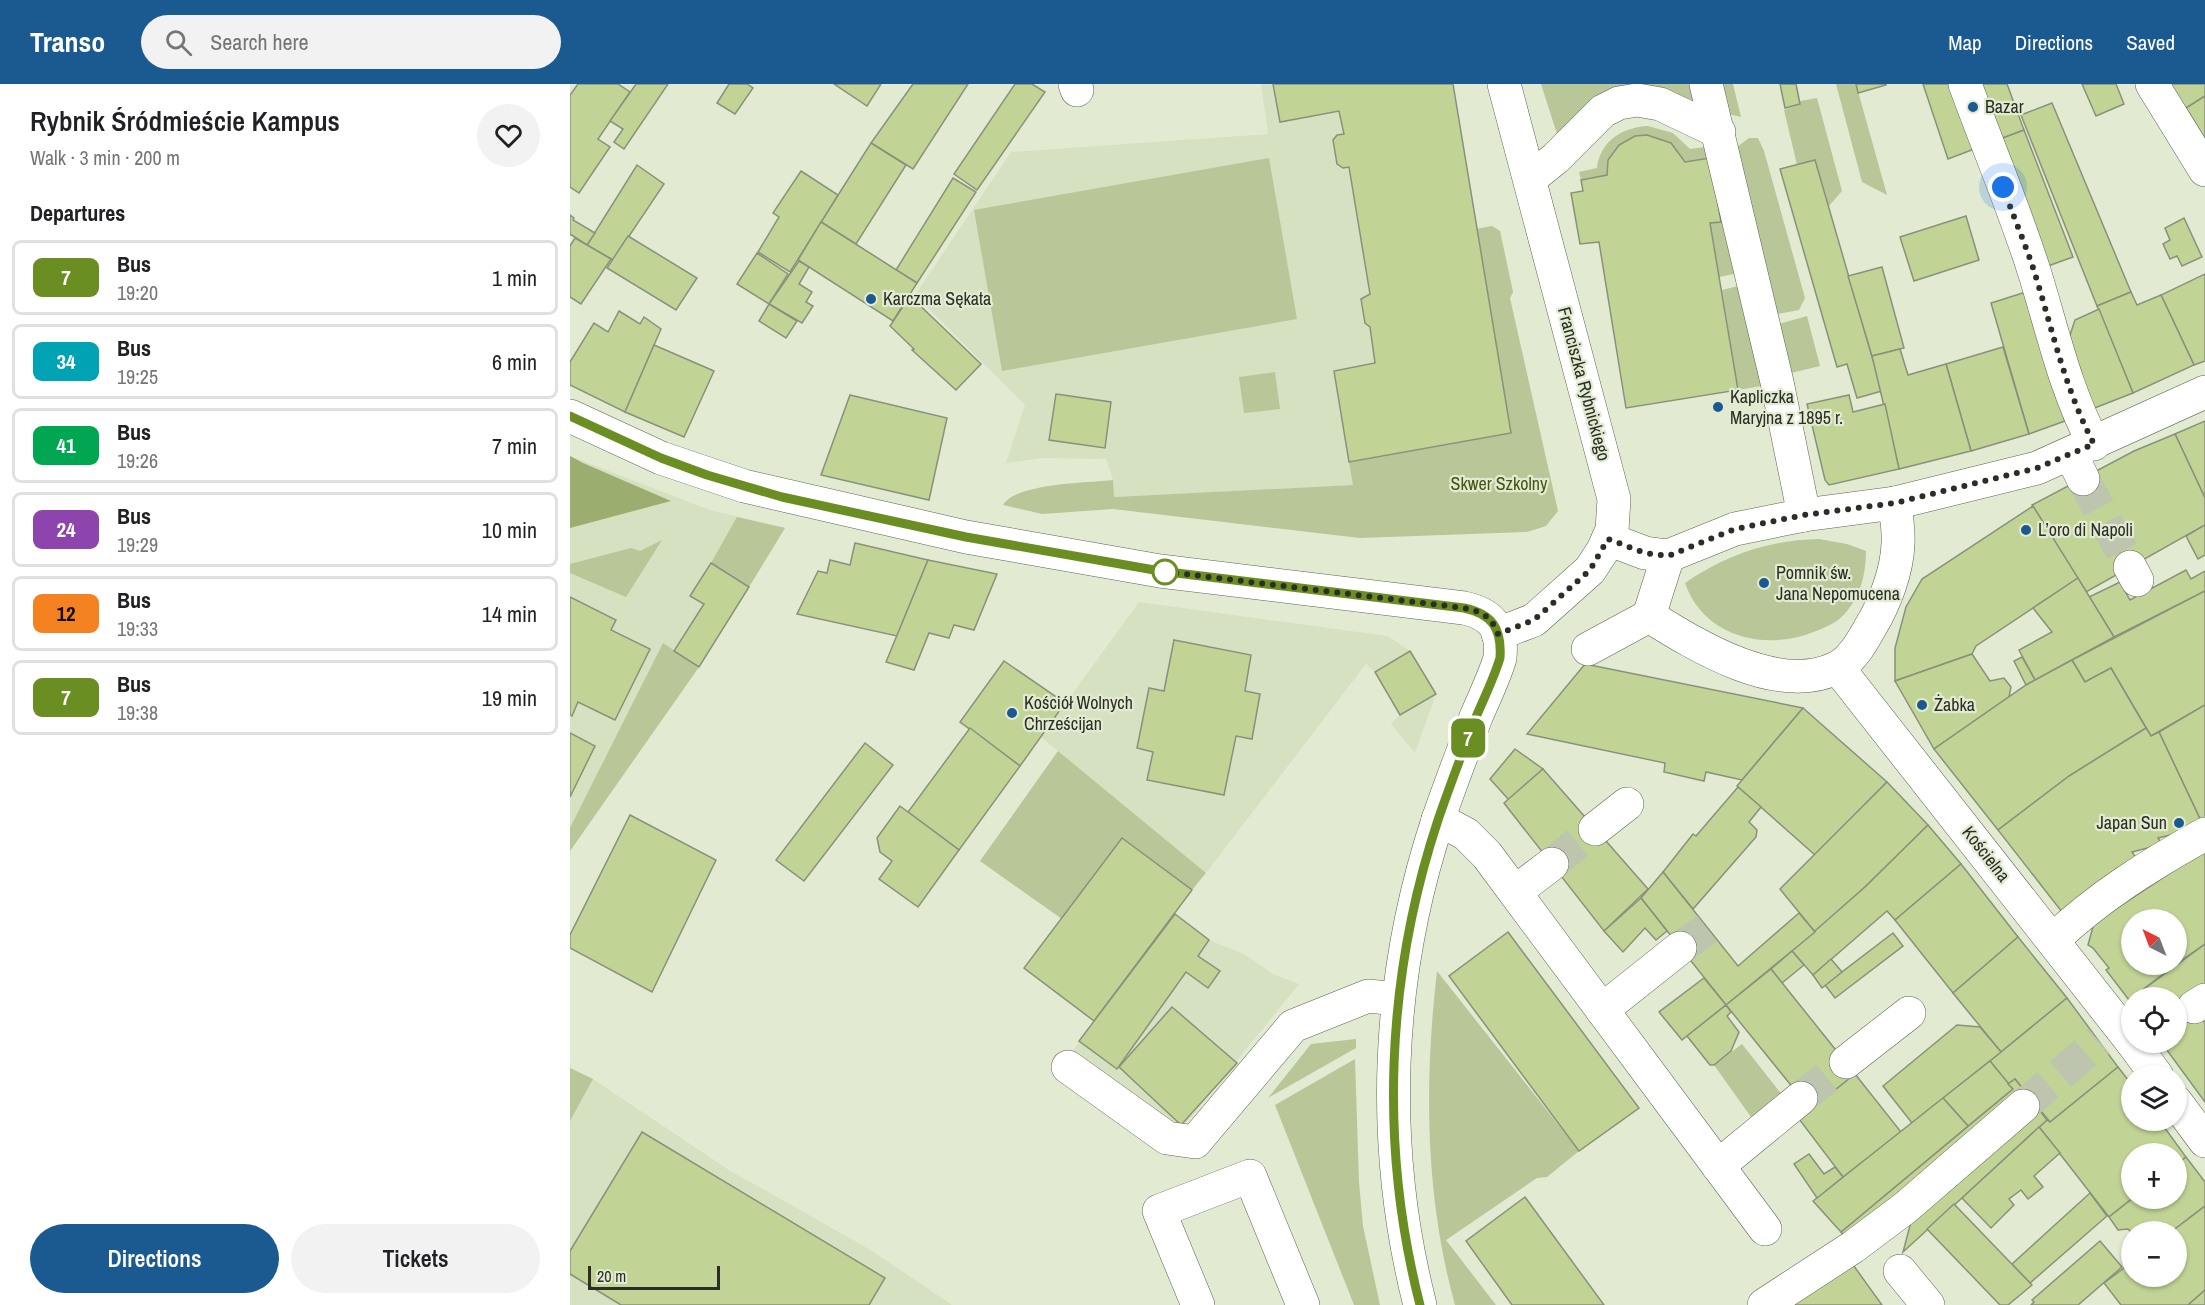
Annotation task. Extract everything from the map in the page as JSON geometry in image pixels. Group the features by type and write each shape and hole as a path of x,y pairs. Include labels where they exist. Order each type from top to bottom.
{"street":[{"name":"Franciszka Rybnickiego","path":"1498,634 1534,620 1590,570 1608,539 1614,521 1614,499 1504,84"},
{"path":"1706,84 1777,382 1804,515"},
{"path":"1965,84 2035,273 2052,340 2079,415 2083,459"},
{"path":"2152,84 2205,170"},
{"path":"1530,179 1556,158 1604,111 1619,103 1637,100 1660,104 1719,132"},
{"path":"1608,539 1645,553 1668,556 1735,529 1804,515 1895,503 2083,459 2205,392"},
{"path":"570,416 661,458 707,475 782,497 1093,561 1464,608 1482,612 1492,620 1498,634 1500,650 1497,667 1438,819 1407,938 1398,999 1392,1087 1394,1142 1403,1223 1420,1305"},
{"path":"1649,616 1713,653 1772,673 1809,676 1838,668 1857,649 1886,597 1898,545 1895,503"},
{"path":"1588,649 1649,616 1668,556"},
{"name":"Kościelna","path":"1838,668 2053,940 2121,1030"},
{"path":"1595,829 1628,804"},
{"path":"1438,819 1466,834 1477,844 1765,1229"},
{"path":"2053,940 2071,923 2150,864 2205,834"},
{"path":"1515,892 1552,864"},
{"path":"1602,1010 1680,948"},
{"path":"1068,1067 1167,1138 1195,1142 1293,1026 1368,996 1398,999"},
{"path":"1846,1062 1909,1013"},
{"path":"1718,1166 1801,1098"},
{"path":"1764,1305 1853,1247 1905,1208 2023,1106"},
{"path":"2187,1116 2205,1140"},
{"path":"1198,1305 1159,1211 1250,1176 1303,1305"},
{"path":"1900,1271 1928,1305"}],"shaded area":[{"path":"1261,84 1453,84 1477,228 1492,226 1500,231 1513,292 1510,298 1350,462 1354,485 1113,497 1113,480 1106,459 1043,458 1006,463 1025,405 915,295 1011,152 1268,134"},
{"path":"570,456 710,510 785,528 699,667 570,851"},
{"path":"1139,602 1388,636 1410,651 1436,694 1415,753 1391,724 1400,715 1375,672 1366,664 1206,873 1041,737"},
{"path":"1175,914 1209,940 1244,954 1273,974 1299,984 1179,1132 1070,1054"},
{"path":"570,1068 593,1079 729,1170 869,1249 952,1305 570,1305"}],"green space":[{"path":"1541,84 1733,84 1741,117 1657,96 1564,156"},
{"path":"1836,84 1856,84 1887,195 1862,182"},
{"path":"1817,98 1842,191 1828,207 1797,165 1784,110 1800,104 1800,101"},
{"path":"1648,126 1673,133 1690,149 1713,146 1720,181 1685,162 1671,143 1647,135 1635,137 1619,145 1608,160 1607,175 1581,180 1579,172 1597,168 1603,150 1614,137 1630,129"},
{"path":"1749,138 1758,138 1764,151 1805,298 1799,310 1773,315 1737,147"},
{"path":"1269,158 1297,319 1002,371 974,210"},
{"path":"1716,194 1739,273 1719,277 1710,223 1721,222"},
{"name":"Skwer Szkolny","path":"1492,226 1500,231 1513,292 1510,298 1558,511 1546,526 1527,532 1360,538 1113,509 1042,514 1003,505 1010,498 1022,492 1037,488 1113,480 1114,497 1353,485 1349,462 1477,229"},
{"path":"1742,285 1761,386 1738,390 1722,290"},
{"path":"1807,316 1820,366 1787,374 1775,325"},
{"path":"1275,372 1280,409 1244,413 1239,377"},
{"path":"570,456 583,463 671,501 570,528"},
{"path":"737,517 785,528 749,587 711,563"},
{"path":"1819,539 1847,544 1866,551 1864,575 1856,598 1841,618 1824,628 1797,637 1758,640 1739,636 1722,628 1707,617 1694,602 1685,583 1716,564 1749,551 1783,542"},
{"path":"662,540 626,597 570,573 570,564 631,548 640,551"},
{"path":"663,643 699,667 570,851 570,828"},
{"path":"1058,751 1206,873 1192,890 1122,838 1062,919 980,861"},
{"path":"1437,971 1579,1151 1547,1177 1537,1178 1446,1240 1496,1305 1455,1305 1445,1264 1438,1223 1430,1140 1430,1055"},
{"path":"1356,1039 1356,1048 1268,1098 1311,1044"},
{"path":"1742,1044 1787,1101 1756,1124 1714,1065"},
{"path":"1355,1059 1359,1182 1363,1226 1380,1305 1354,1305 1275,1105"},
{"path":"570,1068 593,1079 570,1121"}],"building":[{"path":"578,84 618,84 630,92 598,139 610,147 579,193 570,187 570,95"},
{"path":"636,84 668,84 624,149 614,142 623,129 610,121"},
{"path":"729,84 747,84 753,88 735,114 717,103"},
{"path":"834,84 881,84 867,106"},
{"path":"913,84 968,84 913,169 871,143"},
{"path":"1015,84 1032,84 1045,92 977,190 954,174"},
{"path":"1273,84 1453,84 1511,433 1349,462 1334,371 1375,363 1370,327 1365,323 1361,299 1370,294 1349,167 1343,168 1337,164 1333,140 1337,135 1344,134 1339,111 1280,122"},
{"path":"1780,84 1796,84 1800,104 1785,108"},
{"path":"1856,84 1886,84 1886,85 1858,93"},
{"name":"Bazar","path":"1923,84 2007,84 2024,130 1948,159"},
{"path":"2082,84 2116,84 2124,104 2096,116"},
{"path":"2166,84 2205,84 2205,96 2182,111"},
{"path":"2205,96 2205,139 2186,108"},
{"path":"2052,103 2131,292 2097,306 2021,115"},
{"path":"2024,130 2073,257 2048,266 2000,139"},
{"path":"1647,135 1671,143 1685,162 1710,158 1721,222 1710,223 1738,390 1626,408 1599,242 1580,244 1571,193 1583,191 1581,180 1607,175 1608,160 1619,145 1635,136"},
{"path":"871,143 906,165 856,244 821,222"},
{"path":"1815,160 1882,391 1857,398 1847,364 1837,367 1780,169"},
{"path":"637,165 664,184 613,260 587,245"},
{"path":"801,171 838,195 790,272 758,252 779,217 773,213"},
{"path":"953,178 976,192 917,283 896,270"},
{"path":"570,215 574,218 573,220 595,233 587,245 570,234"},
{"path":"1966,216 1979,260 1914,281 1900,237"},
{"path":"2184,218 2202,257 2182,266 2177,256 2170,259 2163,244 2170,240 2165,228"},
{"path":"821,222 917,283 893,321 798,260"},
{"path":"628,236 697,278 676,310 607,268"},
{"path":"575,238 611,259 581,304 570,297 570,246"},
{"path":"757,253 788,274 769,304 737,284"},
{"path":"799,261 809,267 799,284 812,292 806,302 813,306 802,323 769,304"},
{"path":"1882,267 1904,348 1872,356 1848,276"},
{"path":"2205,274 2205,361 2194,365 2161,295"},
{"path":"2026,292 2065,421 2029,434 1991,303"},
{"path":"2131,292 2137,305 2161,295 2194,365 2133,393 2097,306"},
{"path":"910,296 981,364 956,390 912,350 914,349 890,326"},
{"path":"769,304 797,321 786,338 759,321"},
{"path":"2099,309 2133,393 2092,409 2066,347 2075,320"},
{"path":"619,311 640,324 644,317 661,329 625,412 570,385 570,362 594,323 608,332"},
{"path":"654,345 714,371 684,437 625,412"},
{"path":"2003,347 2029,434 1971,451 1946,364"},
{"path":"1900,349 1908,375 1946,364 1971,451 1899,469 1872,356"},
{"path":"1056,394 1111,402 1105,448 1049,440"},
{"path":"850,395 947,418 929,500 821,475"},
{"path":"1849,395 1853,412 1885,404 1899,469 1829,485 1825,480 1807,404"},
{"path":"2205,421 2205,498 2175,434"},
{"path":"2175,434 2205,498 2205,525 2086,592 2032,505 2134,451"},
{"path":"2033,506 2078,578 1976,646 1972,654 1895,681 1895,648 1906,607 1922,579"},
{"path":"2205,525 2205,555 2198,559 2186,536"},
{"path":"855,543 928,560 897,636 797,614 818,571 827,573 830,560 850,565"},
{"path":"928,560 997,574 974,630 954,625 949,638 929,633 914,670 886,662"},
{"path":"711,563 749,587 699,667 674,651 704,604 690,596"},
{"path":"2186,570 2191,579 2205,571 2205,591 2114,637 2089,597 2120,582 2130,600"},
{"path":"2078,578 2114,637 2035,680 2019,650 2052,632 2033,608"},
{"path":"2205,591 2205,705 2151,736 2111,668 2085,682 2072,660"},
{"path":"570,597 616,620 611,630 650,649 615,720 578,702 572,716 570,715"},
{"path":"1174,640 1251,655 1245,691 1260,694 1252,739 1236,736 1224,795 1147,780 1153,752 1137,748 1149,688 1164,691"},
{"path":"1410,651 1436,694 1400,715 1375,672"},
{"path":"1972,654 1990,681 2004,678 2011,687 2009,697 1934,749 1895,681"},
{"path":"2022,657 2035,680 2026,685 2014,661"},
{"path":"2072,660 2085,682 2111,668 2146,728 2069,776 1998,830 1934,749 2026,685"},
{"name":"Kościół Wolnych Chrześcijan","path":"1004,661 1065,703 1020,766 960,722"},
{"path":"1585,664 1803,708 1742,780 1706,772 1704,781 1664,772 1665,763 1527,734"},
{"path":"2205,705 2205,819 2201,821 2159,732"},
{"path":"1803,708 1887,782 1815,855 1737,786"},
{"path":"970,728 1020,766 959,850 908,812"},
{"path":"2146,728 2151,736 2159,732 2201,821 2182,832 2158,838 2162,844 2132,852 2136,858 2062,912 1998,830 2069,776"},
{"path":"570,733 595,746 570,797"},
{"path":"865,743 893,765 804,881 776,860"},
{"path":"1515,749 1543,769 1509,800 1490,779"},
{"path":"1543,769 1648,889 1604,931 1504,803"},
{"path":"1887,782 1928,825 1815,932 1780,889"},
{"path":"1738,787 1761,807 1749,822 1757,830 1756,837 1693,909 1663,872 1693,834 1696,836"},
{"path":"900,806 959,850 918,907 879,879 892,861 880,852 877,838"},
{"path":"630,815 716,860 652,992 570,948 570,935"},
{"path":"1928,825 1961,864 1895,920 1887,911 1813,975 1792,951 1865,887"},
{"path":"1122,838 1192,890 1094,1021 1024,968"},
{"path":"2205,850 2205,944 2187,956 2187,909 2121,909 2121,975 2162,975 2146,987 2121,987 2121,990 2106,970 2109,968 2088,945 2094,923"},
{"path":"1961,864 2018,937 1953,993 1895,920"},
{"path":"1663,872 1738,966 1799,913 1815,932 1726,1005 1641,898"},
{"path":"1641,898 1667,931 1656,940 1645,928 1623,952 1604,931"},
{"path":"1175,914 1209,940 1198,956 1220,971 1208,988 1186,972 1117,1069 1079,1041"},
{"path":"1508,932 1639,1108 1579,1151 1449,976"},
{"path":"1893,933 1903,946 1835,998 1825,985"},
{"path":"2018,937 2067,998 2001,1052 1953,993"},
{"path":"2205,944 2205,986 2187,999 2187,987 2147,987 2163,975 2187,975 2187,957"},
{"path":"1792,951 1804,965 1782,983 1771,969"},
{"path":"1831,959 1842,972 1822,988 1813,975"},
{"path":"1771,969 1855,1074 1811,1110 1726,1005"},
{"path":"1704,978 1726,1005 1682,1040 1659,1012"},
{"path":"2067,998 2118,1067 2050,1122 2015,1079 2008,1084 1990,1061"},
{"path":"2187,999 2205,1023 2205,1102 2187,1077 2187,1065 2178,1065 2169,1053 2187,1053"},
{"path":"1726,1005 1731,1012 1727,1016 1739,1032 1731,1051 1714,1065 1710,1065 1687,1036"},
{"path":"1172,1007 1237,1063 1181,1125 1119,1067"},
{"path":"1957,1025 1980,1027 2001,1052 1912,1123 1883,1086"},
{"path":"1990,1061 2013,1089 1968,1126 1943,1098"},
{"path":"2118,1067 2121,1071 2121,1131 2167,1131 2176,1143 2121,1143 2121,1208 2109,1217 2039,1127 2047,1120 2050,1122"},
{"path":"1855,1074 1901,1132 1843,1177 1799,1119"},
{"path":"2015,1079 2047,1120 1903,1252 1912,1218 1847,1239 1841,1232 2013,1089 2008,1084"},
{"path":"1943,1098 1968,1126 1841,1232 1813,1201"},
{"path":"2039,1127 2060,1153 2034,1176 2043,1187 2028,1199 2021,1190 2009,1199 2014,1205 1991,1228 1962,1198"},
{"path":"642,1132 885,1278 869,1305 621,1305 570,1274 570,1251"},
{"path":"1809,1154 1824,1174 1835,1167 1843,1177 1817,1198 1794,1164"},
{"path":"2187,1158 2205,1182 2205,1206 2185,1221 2121,1221 2121,1230 2118,1230 2109,1217 2121,1208 2187,1209"},
{"path":"2090,1193 2107,1216 2030,1283 2012,1264"},
{"path":"1525,1197 1604,1305 1512,1305 1466,1241"},
{"path":"1954,1204 2032,1285 2008,1305 2000,1305 1927,1229"},
{"path":"2205,1206 2205,1290 2188,1305 2121,1305 2104,1283 2121,1270 2121,1287 2187,1287 2185,1221"},
{"path":"2100,1241 2121,1266 2078,1305 2031,1305 2034,1302 2032,1300"},
{"path":"1851,1262 1882,1305 1792,1305"},
{"path":"2205,1290 2205,1305 2188,1305"}],"tunnel":[{"path":"2083,479 2130,567"},
{"path":"1552,864 1595,829"},
{"path":"1680,948 1708,928"},
{"path":"2023,1106 2099,1041"},
{"path":"1801,1098 1846,1062"}],"bus line":[{"name":"7","path":"570,416 661,458 707,475 782,497 966,537 1093,561 1464,608 1482,612 1492,620 1500,642 1500,658 1438,819 1407,938 1398,999 1392,1087 1394,1142 1403,1223 1420,1305"}],"place":[{"name":"Bazar","path":"1973,107"},
{"name":"Karczma Sękata","path":"871,299"},
{"name":"Kapliczka Maryjna z 1895 r.","path":"1718,407"},
{"name":"L’oro di Napoli","path":"2026,530"},
{"name":"Pomnik św. Jana Nepomucena","path":"1764,583"},
{"name":"Żabka","path":"1922,705"},
{"name":"Kościół Wolnych Chrześcijan","path":"1012,713"},
{"name":"Japan Sun","path":"2179,823"}],"route":[{"path":"1165,572 1160,571 1464,608 1482,612 1492,620 1498,634 1534,620 1590,570 1604,550 1608,539 1645,553 1668,556 1735,529 1804,515 1895,503 2037,468 2094,444 2079,415 2052,340 2035,273 2003,187"}]}
